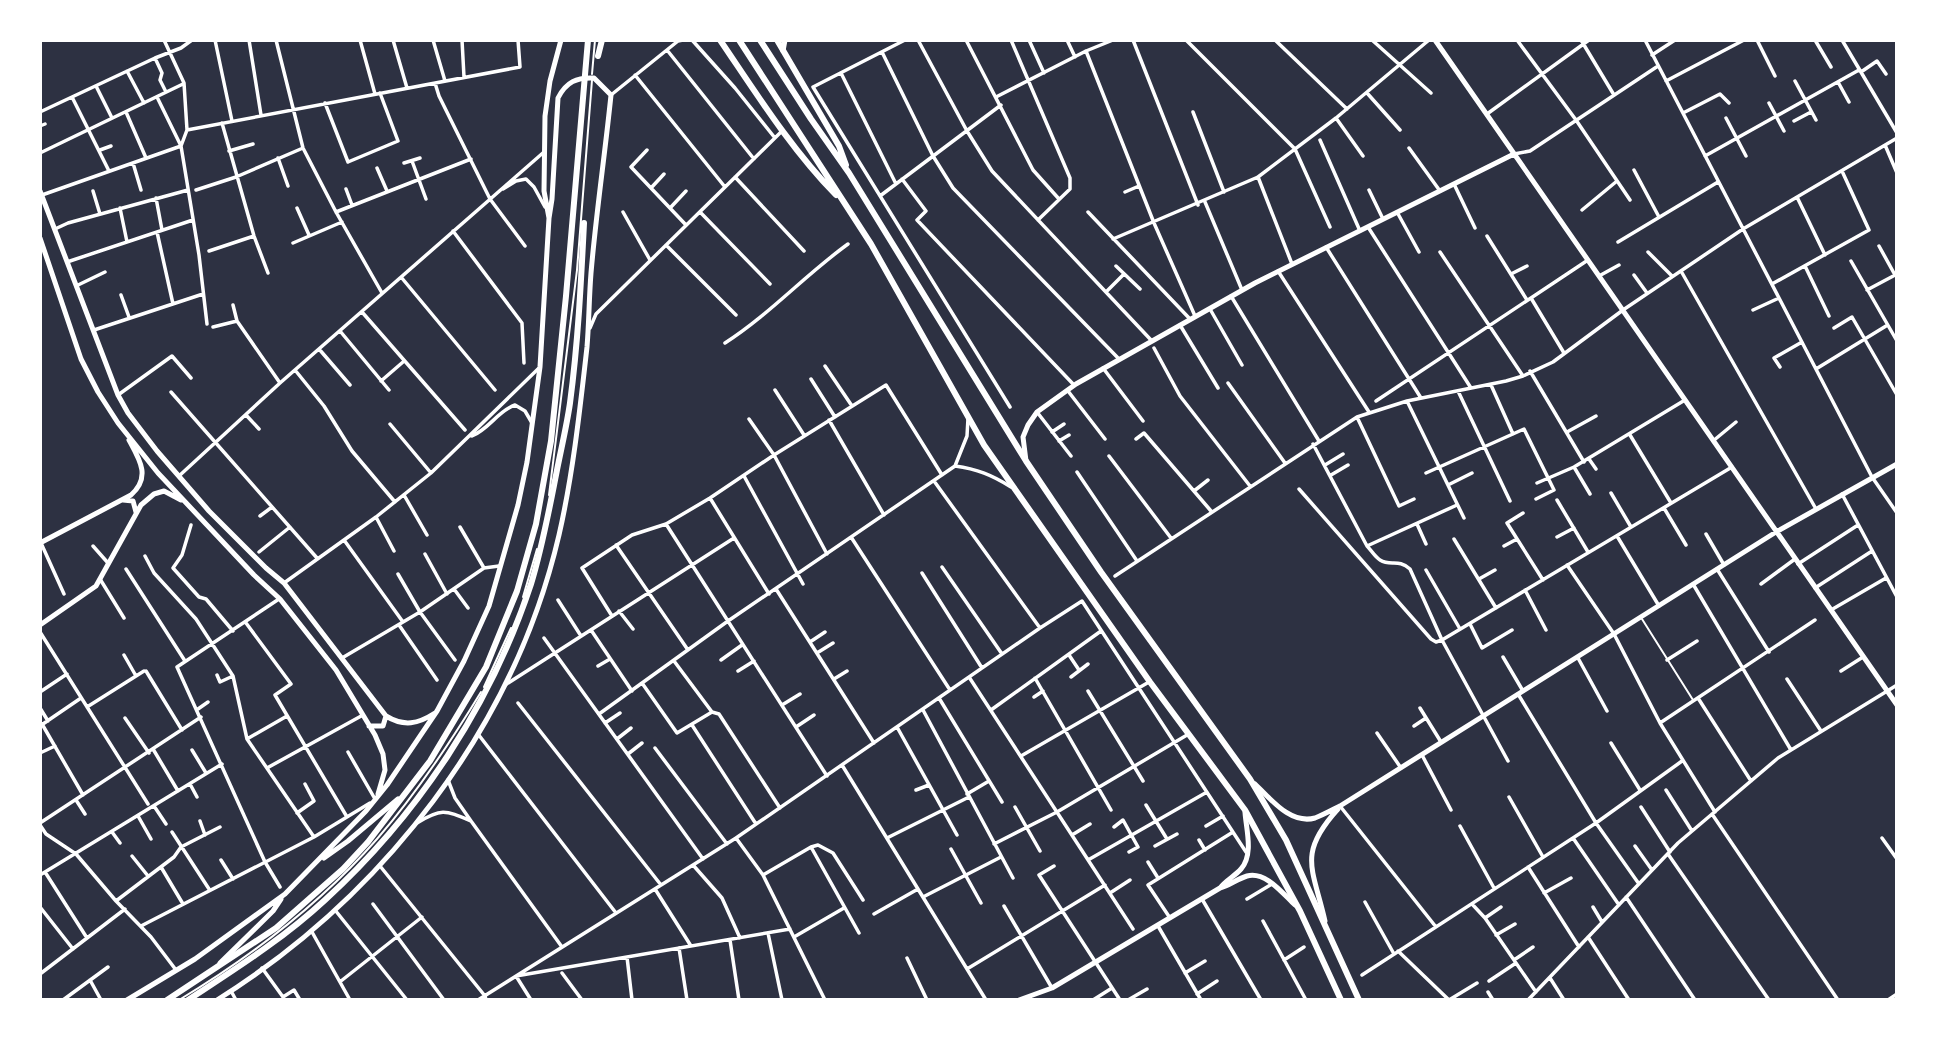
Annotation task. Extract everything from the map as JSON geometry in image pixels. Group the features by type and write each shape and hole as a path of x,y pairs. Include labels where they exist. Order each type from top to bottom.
{"highway":[{"path":"167,1000 219,964 256,943 298,909 368,842 430,761 486,667 517,592 537,524 551,441 588,40"},
{"path":"598,56 602,40"},
{"path":"720,40 783,131 816,174 848,207"},
{"path":"739,40 871,244 968,417 1016,491 1150,682 1245,810 1300,911 1341,1000"},
{"path":"760,40 849,173 1026,461 1101,572 1250,779 1286,839 1359,1000"},
{"path":"777,40 839,146 849,173"},
{"path":"188,1000 297,925 364,862 386,838 447,757 490,684 519,615 545,535 570,405 581,294 582,223"}],"main road":[{"path":"549,218 544,191 545,116 550,81 561,40"},
{"path":"783,51 785,40"},
{"path":"1435,40 1897,705"},
{"path":"127,1000 231,935 285,894 319,860 376,800 437,711 464,661 489,606 502,565 518,505 533,424 540,367 558,98 562,90 581,77 594,78 611,95 591,272 588,333 567,490 558,536 532,618 504,686 478,733 413,827 380,866 312,932 217,1000"},
{"path":"1026,461 1023,437 1028,425 1037,412 1074,385 1278,271 1514,154"},
{"path":"41,193 118,395 142,432 232,535 284,583 386,716 396,722 414,723 437,711"},
{"path":"40,237 81,359 141,461 143,471 138,489 41,543"},
{"path":"118,423 187,505 280,599 336,670 369,726 385,763 384,777 376,800"},
{"path":"1250,779 1281,809 1298,817 1314,818 1340,806 1776,532 1897,464"},
{"path":"40,625 96,586 136,512 154,494 164,491 187,505"},
{"path":"122,500 132,501 136,512"},
{"path":"369,726 383,726 386,716"},
{"path":"319,860 341,847 403,795"},
{"path":"1326,925 1311,860 1311,849 1323,825 1340,806"},
{"path":"1220,888 1240,870 1248,854 1245,810"},
{"path":"1019,1000 1039,997 1220,888 1251,875 1261,877 1272,884 1300,911"},
{"path":"219,964 273,911 285,894"}],"street":[{"path":"41,193 181,145 187,130 184,83 164,40"},
{"path":"40,112 192,40"},
{"path":"215,40 232,121"},
{"path":"249,40 261,116"},
{"path":"276,40 303,148 382,293"},
{"path":"325,103 348,162 398,141 378,94 360,40"},
{"path":"393,40 407,88"},
{"path":"433,40 445,81"},
{"path":"462,40 464,77"},
{"path":"187,130 520,67 518,40"},
{"path":"611,95 678,41 683,40"},
{"path":"692,40 775,138"},
{"path":"813,87 905,40"},
{"path":"918,40 992,171 1151,340"},
{"path":"965,40 1033,170 1059,199"},
{"path":"1011,40 1070,178 1070,190 1038,220"},
{"path":"1029,40 1044,73"},
{"path":"1067,40 1074,57"},
{"path":"996,97 1113,40"},
{"path":"1133,40 1198,205"},
{"path":"1186,40 1296,149 1330,227"},
{"path":"1275,40 1347,109"},
{"path":"1372,40 1431,93"},
{"path":"1113,239 1198,205 1258,177 1336,118 1429,40"},
{"path":"1517,40 1630,200"},
{"path":"1487,114 1589,40"},
{"path":"1645,40 1872,477 1897,513"},
{"path":"1652,55 1675,40"},
{"path":"1666,81 1744,40"},
{"path":"1757,40 1775,76"},
{"path":"1815,40 1831,67"},
{"path":"1115,576 1357,417 1407,401 1523,376 1553,362 1647,293 1743,229 1885,145 1897,136 1842,40"},
{"path":"1583,42 1614,95"},
{"path":"667,50 754,159"},
{"path":"1086,51 1193,317"},
{"path":"882,52 933,156 953,188 1119,359"},
{"path":"155,58 166,92"},
{"path":"1705,156 1877,61 1886,74"},
{"path":"1514,154 1530,151 1658,65"},
{"path":"127,71 144,103"},
{"path":"841,73 896,184"},
{"path":"635,75 725,187"},
{"path":"1795,80 1816,120"},
{"path":"1838,82 1849,102"},
{"path":"40,153 184,83"},
{"path":"435,83 490,199 525,246"},
{"path":"804,84 813,87 1010,407"},
{"path":"96,86 112,118"},
{"path":"1367,93 1400,130"},
{"path":"1683,113 1720,94 1729,103"},
{"path":"72,97 109,171"},
{"path":"157,97 181,145 207,324"},
{"path":"1769,103 1784,131"},
{"path":"880,196 1001,105"},
{"path":"126,112 146,158"},
{"path":"1193,112 1224,193"},
{"path":"1794,121 1812,112"},
{"path":"1336,118 1363,156"},
{"path":"1726,118 1746,156"},
{"path":"222,123 254,236 268,273"},
{"path":"588,333 596,314 783,131"},
{"path":"1320,140 1360,231"},
{"path":"229,151 253,144"},
{"path":"1885,145 1897,173"},
{"path":"99,150 111,146"},
{"path":"196,190 236,177 303,148"},
{"path":"1409,148 1440,191"},
{"path":"648,150 631,167 685,225"},
{"path":"179,475 544,151"},
{"path":"278,158 288,186"},
{"path":"404,163 420,158"},
{"path":"336,212 472,159"},
{"path":"412,160 426,199"},
{"path":"133,163 141,190"},
{"path":"377,168 387,191"},
{"path":"1634,170 1660,217"},
{"path":"1772,284 1869,230 1841,170"},
{"path":"651,188 664,174"},
{"path":"735,177 804,251"},
{"path":"1258,177 1292,264"},
{"path":"498,191 523,179 529,181 542,199 549,218"},
{"path":"902,179 926,211 916,220 1074,385"},
{"path":"1582,210 1617,181"},
{"path":"1618,242 1719,182"},
{"path":"1454,184 1475,228"},
{"path":"1125,192 1140,186"},
{"path":"346,189 352,205"},
{"path":"55,229 188,190"},
{"path":"1368,190 1383,219"},
{"path":"93,191 100,214"},
{"path":"670,208 686,191"},
{"path":"1797,197 1825,255"},
{"path":"156,198 173,304"},
{"path":"1205,202 1242,290"},
{"path":"120,208 127,242"},
{"path":"297,208 310,236"},
{"path":"622,212 650,260"},
{"path":"700,212 770,284"},
{"path":"1088,212 1193,317"},
{"path":"1397,212 1419,252"},
{"path":"67,262 192,220"},
{"path":"293,243 341,222"},
{"path":"1368,227 1471,388"},
{"path":"453,231 522,323 524,363"},
{"path":"209,251 254,236"},
{"path":"1487,236 1564,353"},
{"path":"725,343 748,328 818,265 848,244"},
{"path":"666,245 736,315"},
{"path":"1867,290 1896,274 1879,246"},
{"path":"1326,247 1422,398"},
{"path":"1440,252 1523,376"},
{"path":"1648,252 1672,276"},
{"path":"1376,401 1588,260"},
{"path":"1851,261 1897,341"},
{"path":"1599,276 1619,265"},
{"path":"1116,266 1140,289"},
{"path":"1511,274 1527,266"},
{"path":"1805,266 1829,316"},
{"path":"1278,271 1368,412"},
{"path":"1681,271 1815,509"},
{"path":"76,286 105,272"},
{"path":"1106,292 1124,274"},
{"path":"1634,275 1647,293"},
{"path":"401,277 495,390"},
{"path":"92,331 204,293"},
{"path":"121,295 129,317"},
{"path":"1231,296 1319,440"},
{"path":"1753,310 1779,298"},
{"path":"233,305 237,321 280,383"},
{"path":"1210,308 1242,365"},
{"path":"362,312 465,430"},
{"path":"1834,328 1852,317 1897,395"},
{"path":"214,327 237,321"},
{"path":"1180,325 1218,388"},
{"path":"1816,369 1886,325"},
{"path":"340,331 389,390"},
{"path":"1780,367 1774,358 1802,342"},
{"path":"1153,348 1180,396 1250,486"},
{"path":"319,349 350,385"},
{"path":"118,395 172,356 191,378"},
{"path":"381,381 404,361"},
{"path":"825,366 852,406"},
{"path":"284,583 376,517 431,473 540,367"},
{"path":"1103,368 1143,421"},
{"path":"295,370 330,415 352,451 395,502"},
{"path":"1530,371 1584,462"},
{"path":"811,379 835,417"},
{"path":"1228,383 1285,463"},
{"path":"1490,384 1513,434"},
{"path":"612,616 582,568 632,535 666,524 710,498 886,385 942,475"},
{"path":"775,390 805,436"},
{"path":"1068,390 1105,439"},
{"path":"1458,391 1510,501"},
{"path":"171,392 317,558"},
{"path":"1537,483 1584,462 1685,400"},
{"path":"1407,401 1464,518"},
{"path":"470,436 480,433 515,405 525,411 533,424"},
{"path":"1037,412 1071,456"},
{"path":"246,414 259,429"},
{"path":"1566,432 1596,416"},
{"path":"599,714 728,621 955,466 967,436 968,417"},
{"path":"1357,417 1399,506 1414,499"},
{"path":"749,419 774,455 827,554"},
{"path":"829,421 884,515"},
{"path":"1713,441 1736,422"},
{"path":"390,424 431,473"},
{"path":"1052,432 1064,424"},
{"path":"1426,473 1524,429 1554,490 1536,499"},
{"path":"1136,439 1144,433 1212,512"},
{"path":"1059,441 1069,435"},
{"path":"1630,435 1671,503"},
{"path":"1313,444 1367,546 1378,559 1384,562 1401,562 1410,569 1442,640 1508,761"},
{"path":"1325,464 1343,454"},
{"path":"1109,456 1171,538"},
{"path":"1589,459 1596,469"},
{"path":"1331,475 1348,465"},
{"path":"955,466 974,468 989,474 1016,491"},
{"path":"1574,467 1590,494"},
{"path":"1299,489 1436,642 1732,467"},
{"path":"1076,472 1137,561"},
{"path":"1448,485 1472,473"},
{"path":"744,476 803,584"},
{"path":"1194,491 1208,480"},
{"path":"934,481 1040,628"},
{"path":"1611,493 1631,527"},
{"path":"1842,494 1897,597"},
{"path":"404,495 427,535"},
{"path":"710,498 769,594"},
{"path":"1557,500 1588,553"},
{"path":"1367,546 1457,505"},
{"path":"260,516 272,507"},
{"path":"1664,508 1686,545"},
{"path":"1522,513 1507,523 1543,580"},
{"path":"376,517 394,551"},
{"path":"666,524 827,776"},
{"path":"1417,524 1426,544"},
{"path":"191,525 182,555 173,568 199,597 206,599 233,631"},
{"path":"1761,584 1858,525"},
{"path":"259,552 290,527"},
{"path":"460,527 484,568"},
{"path":"1558,537 1574,528"},
{"path":"1706,534 1724,565"},
{"path":"1617,536 1659,606"},
{"path":"851,537 950,690"},
{"path":"504,686 734,538"},
{"path":"1504,546 1517,538"},
{"path":"1454,539 1496,608"},
{"path":"344,540 436,680"},
{"path":"41,543 64,594"},
{"path":"616,545 688,650"},
{"path":"93,546 108,563"},
{"path":"1815,588 1872,551"},
{"path":"425,554 447,594"},
{"path":"145,556 154,573 196,619 233,676 247,739 314,837"},
{"path":"342,658 420,612 484,568 502,565"},
{"path":"1567,565 1614,634 1660,723 1714,813 1838,1000"},
{"path":"942,567 1002,654"},
{"path":"126,569 185,661"},
{"path":"1717,569 1769,652"},
{"path":"1426,570 1460,629"},
{"path":"1478,579 1495,570"},
{"path":"922,573 982,668"},
{"path":"398,574 420,612 455,660"},
{"path":"1831,610 1886,578"},
{"path":"100,579 124,618"},
{"path":"1693,584 1791,750"},
{"path":"454,589 468,608"},
{"path":"776,589 874,743"},
{"path":"1525,590 1546,630"},
{"path":"280,599 177,667 265,862 280,887"},
{"path":"558,600 581,636"},
{"path":"478,1000 727,844 1082,601 1248,854"},
{"path":"619,611 633,629"},
{"path":"1660,723 1815,620"},
{"path":"246,623 291,684 275,695 347,817"},
{"path":"1470,624 1482,648 1512,630"},
{"path":"591,630 632,691"},
{"path":"991,710 1101,631"},
{"path":"40,632 148,804"},
{"path":"810,642 825,632"},
{"path":"544,638 703,859"},
{"path":"1667,660 1697,641"},
{"path":"817,653 833,643"},
{"path":"721,660 743,644"},
{"path":"1069,654 1079,670"},
{"path":"124,655 136,676"},
{"path":"1503,657 1596,823 1639,884"},
{"path":"1577,657 1607,711"},
{"path":"1841,671 1863,657"},
{"path":"598,666 610,659"},
{"path":"674,661 714,712 780,808"},
{"path":"738,671 754,661"},
{"path":"1071,677 1088,664"},
{"path":"86,707 145,671 182,730"},
{"path":"834,679 848,671"},
{"path":"40,692 66,674"},
{"path":"217,675 220,682 233,676"},
{"path":"969,677 1133,929"},
{"path":"1035,678 1111,810"},
{"path":"1787,679 1821,732"},
{"path":"1021,756 1150,682"},
{"path":"642,683 674,732 692,726 714,712"},
{"path":"1528,1000 1692,831 1791,750 1897,685"},
{"path":"1034,697 1043,691"},
{"path":"1088,691 1143,781"},
{"path":"782,705 800,694"},
{"path":"81,698 41,725 83,795"},
{"path":"939,698 1002,802"},
{"path":"1696,700 1751,781"},
{"path":"198,709 208,702"},
{"path":"518,703 661,885"},
{"path":"40,708 48,721"},
{"path":"1420,708 1441,742"},
{"path":"922,709 1013,878"},
{"path":"606,723 620,713"},
{"path":"267,768 363,715"},
{"path":"796,727 814,715"},
{"path":"247,739 287,716"},
{"path":"176,970 141,926 76,854 46,834 40,824 201,717"},
{"path":"125,718 178,791"},
{"path":"1415,726 1426,718"},
{"path":"692,726 756,824"},
{"path":"897,727 957,835"},
{"path":"617,739 631,728"},
{"path":"478,733 617,913"},
{"path":"1377,733 1401,768"},
{"path":"995,844 1189,734"},
{"path":"628,754 642,743"},
{"path":"1611,743 1640,790"},
{"path":"40,753 55,746"},
{"path":"655,748 727,844"},
{"path":"192,750 206,774"},
{"path":"141,926 314,837 376,800 348,752"},
{"path":"1422,755 1451,810"},
{"path":"1362,975 1596,823 1682,761"},
{"path":"87,938 42,873 222,764"},
{"path":"842,765 986,1000"},
{"path":"448,780 455,798 562,947"},
{"path":"887,838 943,811 989,781"},
{"path":"190,784 197,797"},
{"path":"297,813 314,801 305,784"},
{"path":"916,790 929,785"},
{"path":"1666,790 1692,831"},
{"path":"1088,860 1207,792"},
{"path":"1509,796 1543,857"},
{"path":"76,800 85,814"},
{"path":"1146,805 1167,839"},
{"path":"154,806 166,824"},
{"path":"1340,806 1436,927"},
{"path":"1016,807 1040,851"},
{"path":"1642,807 1669,853 1769,1000"},
{"path":"413,827 437,811 471,821"},
{"path":"138,816 151,839"},
{"path":"1206,826 1223,816"},
{"path":"1114,827 1123,820 1138,847 1129,852"},
{"path":"200,821 205,835"},
{"path":"1072,835 1090,824"},
{"path":"1460,826 1494,889"},
{"path":"116,901 174,857 181,847 220,827"},
{"path":"112,832 120,844"},
{"path":"172,832 210,890"},
{"path":"1170,918 1148,885 1233,832"},
{"path":"1154,846 1177,834"},
{"path":"736,838 763,876 825,1000"},
{"path":"1573,838 1619,905"},
{"path":"1882,838 1897,859"},
{"path":"1199,840 1205,850"},
{"path":"763,876 818,845 833,853 863,900"},
{"path":"1635,846 1652,870"},
{"path":"811,847 859,933"},
{"path":"951,849 981,903"},
{"path":"132,856 148,876"},
{"path":"923,897 1002,857"},
{"path":"221,860 233,879"},
{"path":"1148,862 1157,878"},
{"path":"693,865 722,898 740,938"},
{"path":"380,866 485,998"},
{"path":"1054,866 1040,875 1120,1000"},
{"path":"161,867 183,904"},
{"path":"1528,867 1579,947"},
{"path":"1544,892 1571,878"},
{"path":"1110,893 1130,880"},
{"path":"1247,899 1272,884"},
{"path":"967,969 1105,885"},
{"path":"654,889 691,946"},
{"path":"874,914 918,889"},
{"path":"1626,897 1695,1000"},
{"path":"1202,899 1261,1000"},
{"path":"1364,902 1396,953 1449,1000 1477,983"},
{"path":"373,904 444,1000"},
{"path":"1472,904 1485,918 1536,992"},
{"path":"1004,906 1052,988"},
{"path":"40,907 73,949"},
{"path":"1485,918 1501,907"},
{"path":"1593,907 1602,922"},
{"path":"794,937 844,908"},
{"path":"40,974 125,909"},
{"path":"335,910 407,1000"},
{"path":"341,981 422,918"},
{"path":"1263,921 1306,1000"},
{"path":"1496,936 1515,924"},
{"path":"1158,925 1200,1000"},
{"path":"516,976 790,929"},
{"path":"312,932 350,1000"},
{"path":"768,933 782,1000"},
{"path":"1588,937 1629,1000"},
{"path":"730,940 739,1000"},
{"path":"1284,960 1304,947"},
{"path":"1489,981 1533,947"},
{"path":"679,948 687,1000"},
{"path":"627,957 632,1000"},
{"path":"907,958 927,1000"},
{"path":"1185,973 1205,961"},
{"path":"63,1000 108,967"},
{"path":"262,968 283,997 294,990 300,1000"},
{"path":"562,973 582,1000"},
{"path":"516,976 531,1000"},
{"path":"1550,977 1564,1000"},
{"path":"90,981 101,1000"},
{"path":"1197,994 1217,981"},
{"path":"1093,1000 1112,988"},
{"path":"1128,1000 1147,989"},
{"path":"231,991 236,1000"},
{"path":"1488,992 1493,1000"},
{"path":"1888,1000 1896,995"}],"lane":[{"path":"179,1000 277,934 377,840 460,727 482,690 513,625 543,530 555,462 582,223 595,40"},
{"path":"1641,617 1696,700"}]}
